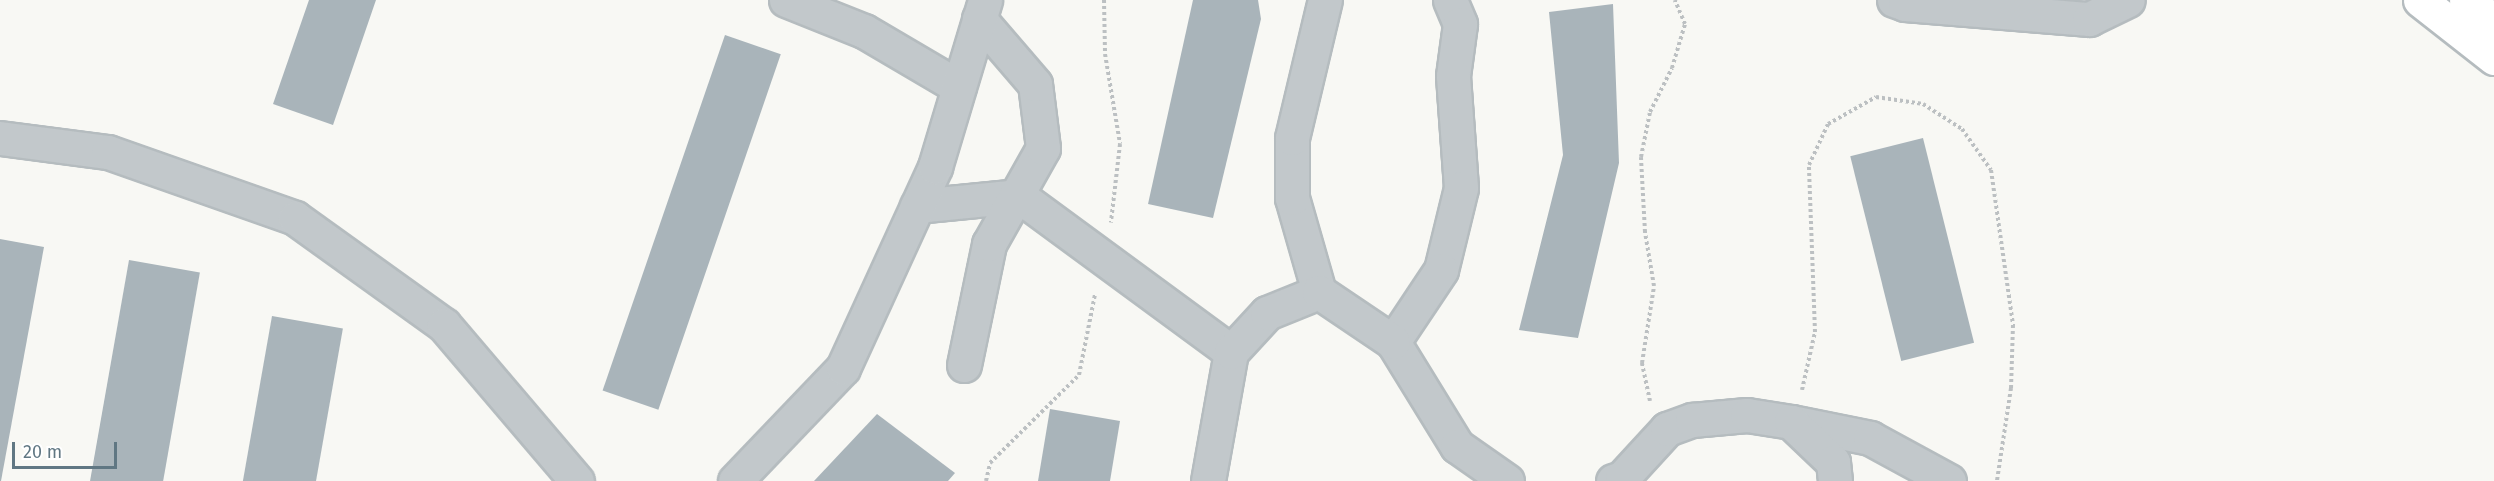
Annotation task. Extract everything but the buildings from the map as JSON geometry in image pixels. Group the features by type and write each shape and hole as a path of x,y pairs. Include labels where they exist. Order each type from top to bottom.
{"main road":[{"path":"2420,0 2494,58"},
{"path":"2466,0 2494,21"}],"street":[{"path":"786,0 864,32 959,87"},
{"path":"1324,0 1292,138 1292,198 1319,292 1393,342 1457,446 1507,481"},
{"path":"1393,342 1441,270 1461,188 1453,76 1460,24 1450,0"},
{"path":"1894,0 1905,4 2088,19 2128,0"},
{"path":"735,481 843,368 935,167 983,5"},
{"path":"964,364 989,244 1019,196 1043,148 1035,84 983,5"},
{"path":"0,138 108,152 295,218 444,325 577,481"},
{"path":"917,206 1019,196 1231,351"},
{"path":"1208,481 1231,351 1267,313 1319,292"},
{"path":"1613,481 1622,478 1667,429 1692,420 1747,415 1870,438 1949,481"},
{"path":"1791,422 1833,462 1835,481"}],"path":[{"path":"986,481 990,463 1079,375 1102,256 1115,205 1120,144 1105,54 1104,0"},
{"path":"1667,429 1649,399 1642,363 1654,286 1645,232 1641,157 1650,112 1672,68 1685,24 1675,0"},
{"path":"1791,422 1815,332 1809,165 1828,124 1876,97 1923,104 1962,129 1991,170 2013,325 2011,388 1997,481"}]}
